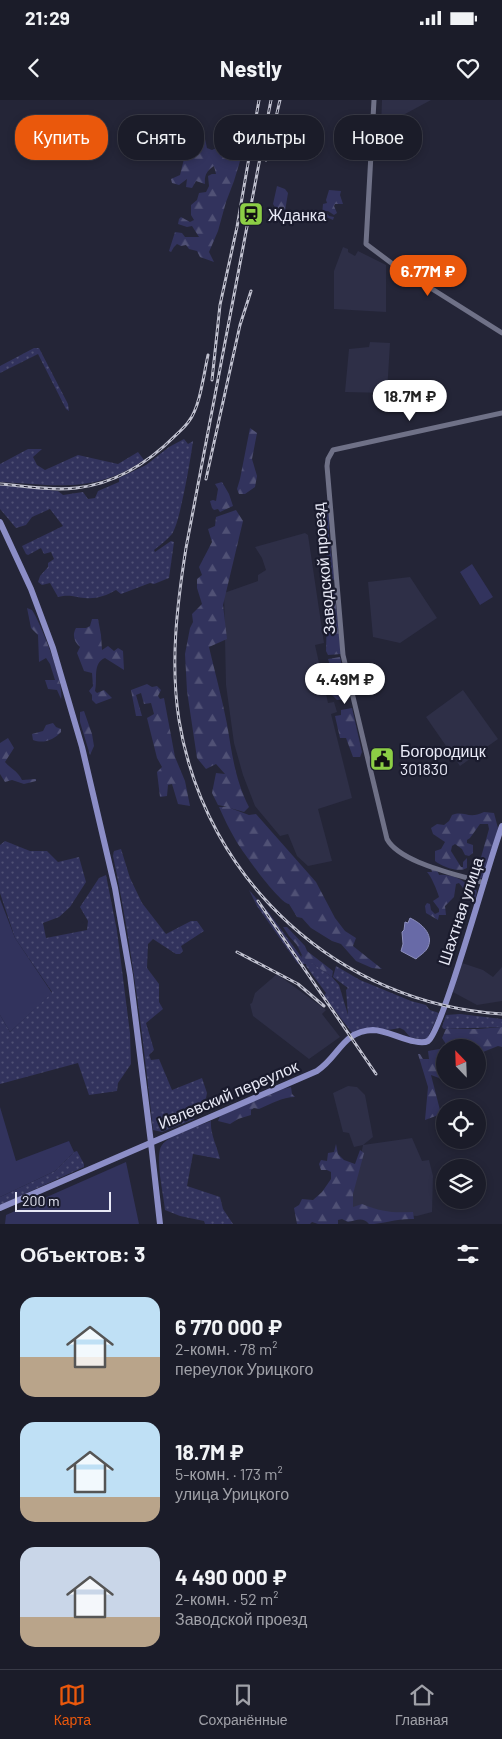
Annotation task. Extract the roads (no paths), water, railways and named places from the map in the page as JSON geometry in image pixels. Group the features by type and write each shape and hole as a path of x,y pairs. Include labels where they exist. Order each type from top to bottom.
{"main road":[{"path":"0,522 16,554 44,622 70,702 115,888 130,975 160,1224"},
{"name":"Шахтная улица","path":"317,1071 344,1042 361,1032 382,1030 415,1042 422,1043 429,1040 436,1029 502,826"},
{"name":"Ивлевский переулок","path":"0,1208 317,1071"}],"street":[{"path":"374,100 366,244 394,265 502,333"},
{"name":"Заводской проезд","path":"484,882 415,861 392,847 388,839 343,655 327,466 333,450 502,413"}],"water":[{"path":"410,918 422,926 428,933 429,938 427,949 416,959 401,951 403,944 402,932 405,922 408,923"}],"railway":[{"path":"212,380 220,305 237,227 259,100"},
{"path":"271,100 186,548 180,591 175,656 176,699 179,720 194,778 218,832 250,881 289,924 335,959 386,986 442,1005 502,1014"},
{"path":"276,115 280,100"},
{"path":"206,479 240,325 251,291"},
{"path":"0,484 48,489 90,486 118,477 143,463 166,445 193,415 199,399 208,355"},
{"path":"258,901 376,1074"},
{"path":"237,952 298,984 324,1006"}],"place":[{"name":"Жданка","path":"251,214"},
{"name":"Богородицк 301830","path":"382,759"}]}
